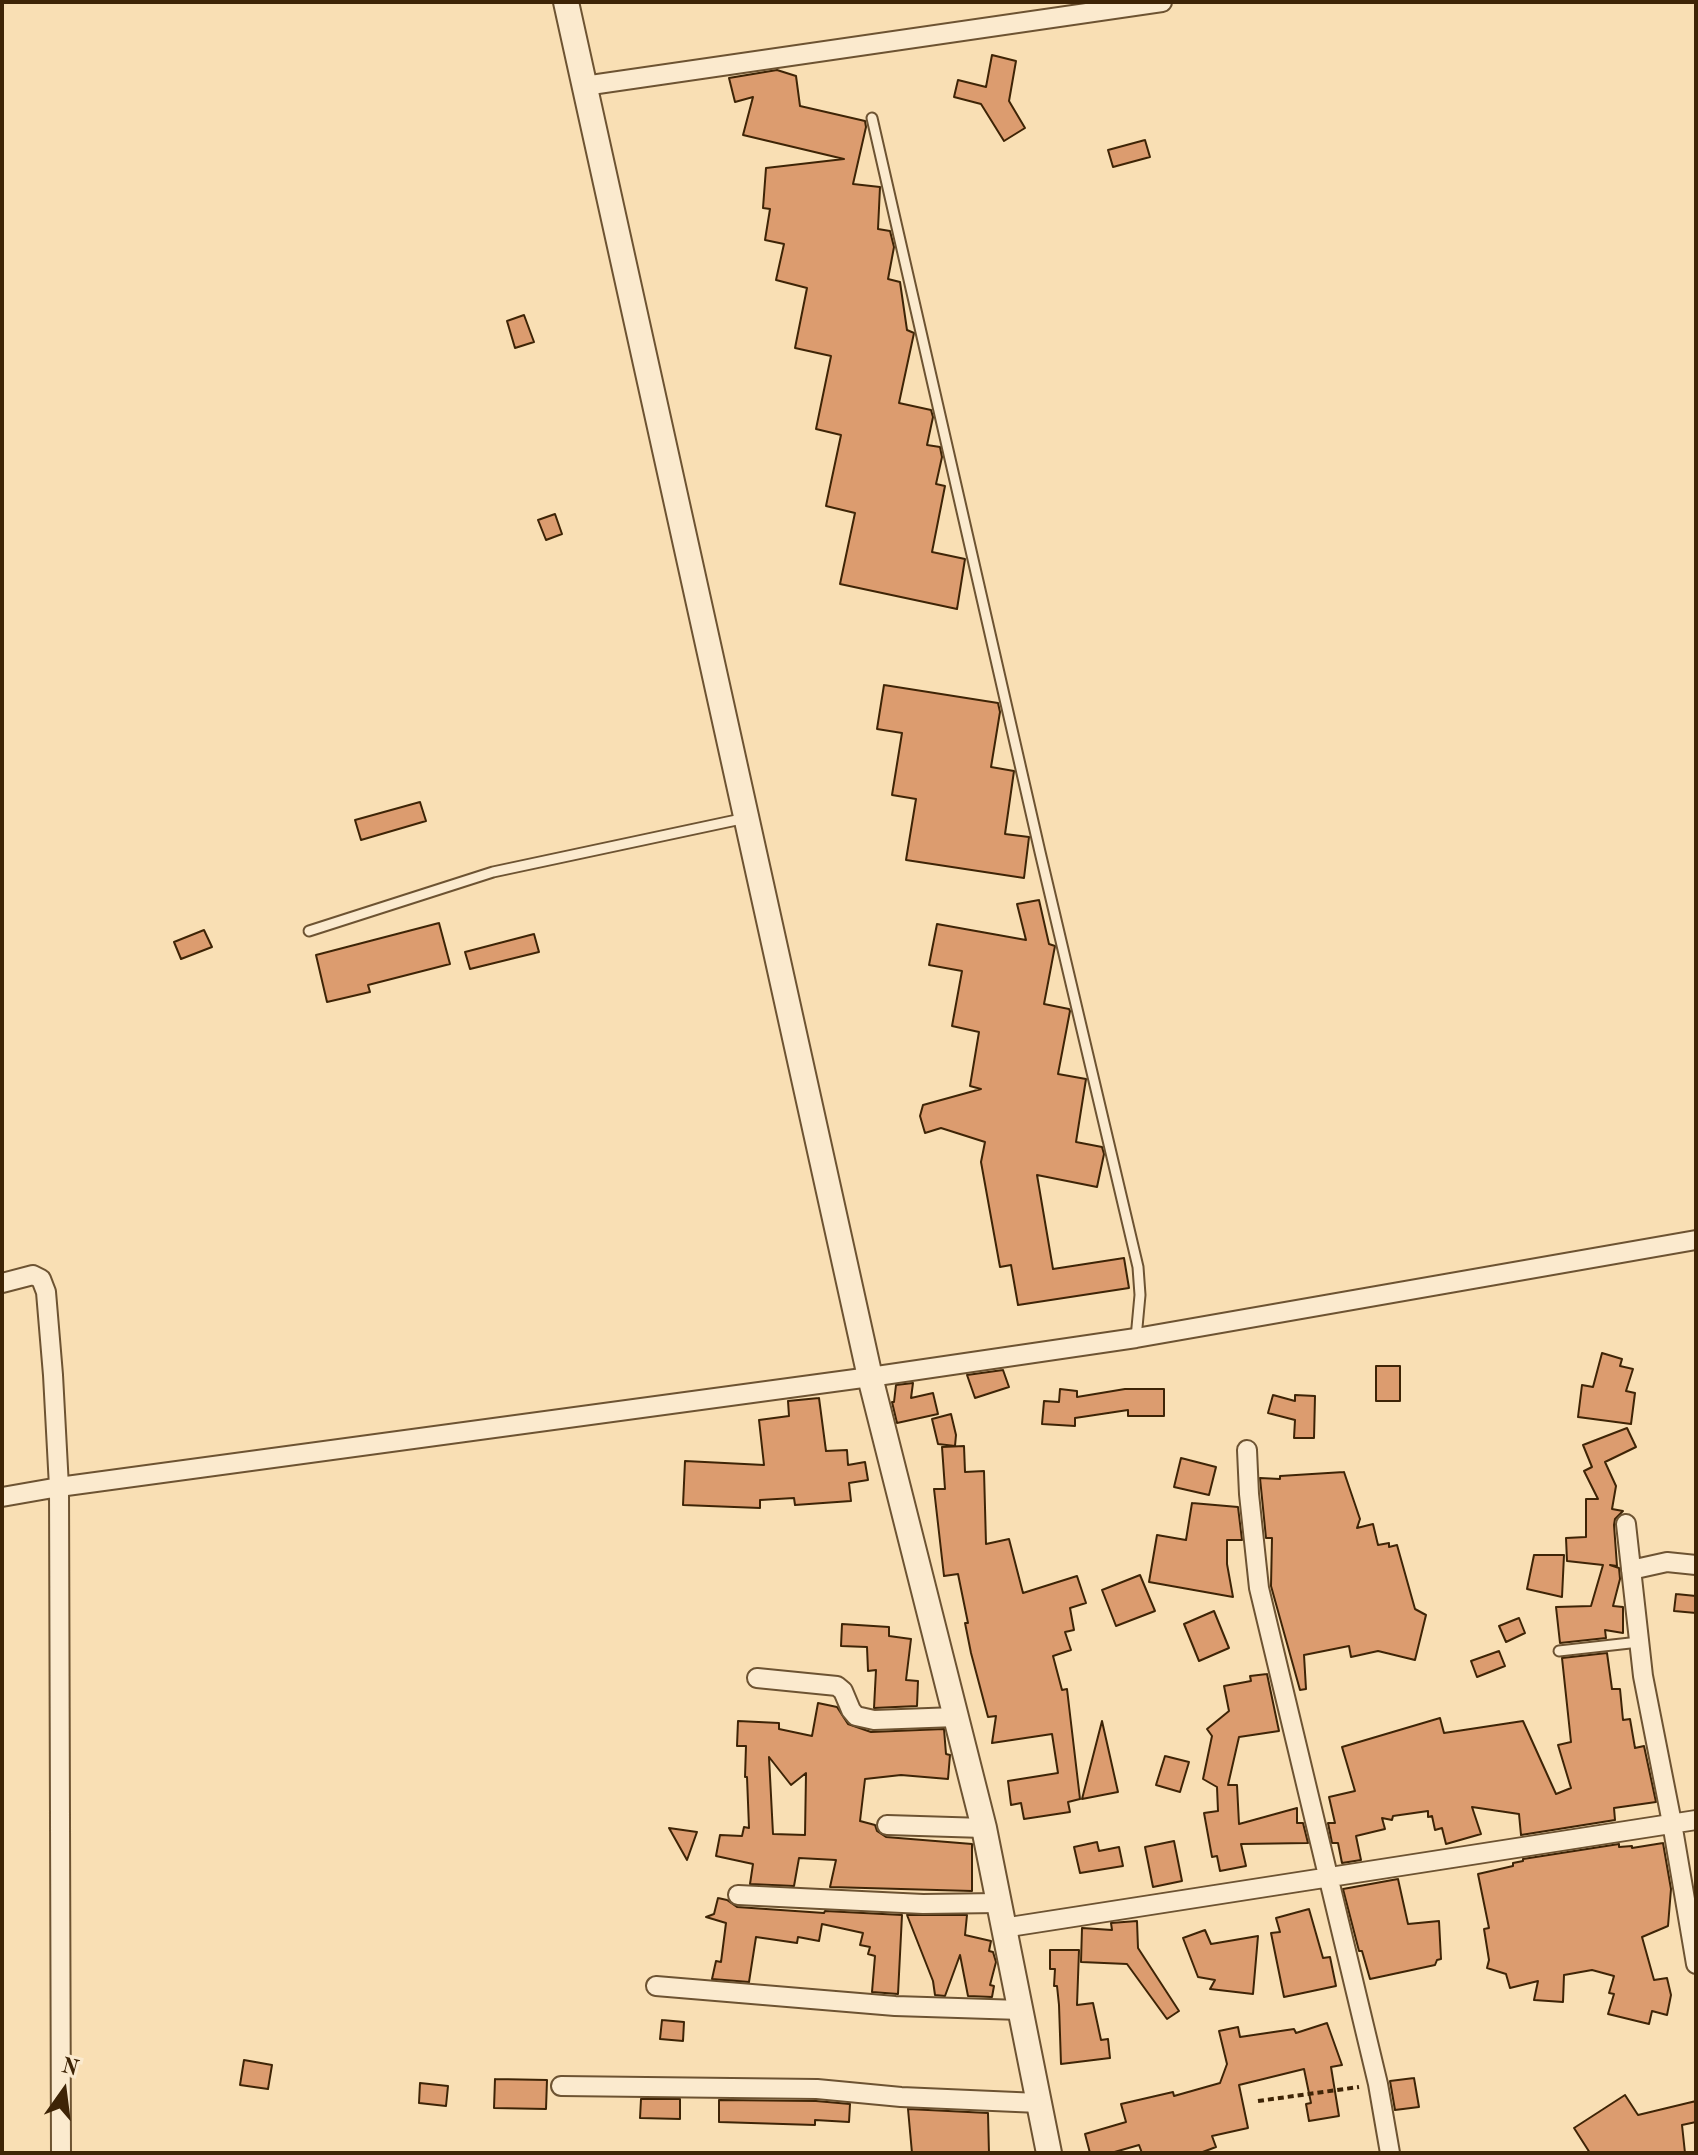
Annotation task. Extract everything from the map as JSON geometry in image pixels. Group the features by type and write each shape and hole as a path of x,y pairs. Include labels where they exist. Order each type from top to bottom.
{"street":[{"path":"566,2 870,1377 984,1828 1049,2153"},
{"path":"584,86 1162,2"},
{"path":"2,1497 1136,1338 1696,1240"},
{"path":"2,1283 33,1275 41,1279 46,1292 59,1487 61,2153"},
{"path":"1247,1450 1259,1588 1330,1875 1378,2084 1390,2153"},
{"path":"1626,1524 1643,1676 1696,1964"},
{"path":"1631,1570 1667,1562 1696,1565"},
{"path":"757,1678 837,1686 856,1716 874,1720 956,1717"},
{"path":"1003,1928 1696,1820"},
{"path":"887,1825 984,1828"},
{"path":"738,1895 923,1904 998,1903"},
{"path":"656,1986 895,2006 1021,2010"},
{"path":"561,2086 817,2089 901,2097 1039,2103"}],"lane":[{"path":"872,118 1032,821 1138,1267 1136,1338"},
{"path":"309,931 493,872 746,818"},
{"path":"1559,1651 1639,1642"}],"path":[{"path":"1258,2101 1378,2084"}],"building":[{"path":"992,55 1016,61 1009,101 1025,128 1004,141 981,104 954,97 958,80 986,87"},
{"path":"777,70 796,76 800,106 865,121 853,184 880,187 878,229 890,231 894,247 888,279 900,282 907,330 914,333 899,403 931,410 933,417 927,445 940,447 942,457 936,484 945,486 932,552 965,559 957,609 840,584 855,513 826,506 841,435 816,429 831,356 795,348 807,288 776,280 784,244 765,240 770,209 763,208 766,168 844,159 743,135 753,97 735,102 729,78"},
{"path":"1145,140 1150,157 1113,167 1108,150"},
{"path":"524,315 534,342 515,348 507,321"},
{"path":"555,514 562,534 546,540 538,520"},
{"path":"884,685 998,703 1000,712 991,767 1014,771 1005,834 1029,837 1024,878 906,860 916,799 892,795 902,733 877,729"},
{"path":"420,802 426,821 361,840 355,820"},
{"path":"1039,900 1049,944 1055,946 1044,1004 1070,1011 1058,1074 1086,1079 1076,1142 1102,1147 1104,1154 1097,1187 1037,1175 1053,1269 1124,1258 1129,1288 1018,1305 1011,1265 1000,1267 981,1162 985,1142 941,1128 925,1133 920,1116 923,1105 981,1089 970,1086 979,1032 952,1026 962,971 929,965 937,924 1026,940 1017,904"},
{"path":"439,923 450,964 368,985 370,992 327,1002 316,955"},
{"path":"204,930 212,947 181,959 174,942"},
{"path":"534,934 539,952 470,969 465,952"},
{"path":"1602,1353 1622,1359 1620,1366 1633,1369 1626,1391 1635,1393 1631,1424 1578,1417 1582,1385 1593,1387"},
{"path":"1376,1366 1400,1366 1400,1401 1376,1401"},
{"path":"1003,1370 1009,1387 975,1398 967,1375"},
{"path":"913,1383 911,1398 933,1393 938,1414 897,1423 892,1402 896,1385"},
{"path":"1060,1389 1077,1391 1077,1397 1125,1389 1164,1389 1164,1416 1128,1416 1128,1410 1075,1418 1075,1426 1042,1424 1044,1401 1059,1402"},
{"path":"1273,1395 1295,1401 1295,1395 1315,1396 1314,1438 1294,1438 1295,1420 1268,1413"},
{"path":"819,1398 826,1451 847,1450 848,1465 865,1462 868,1480 849,1483 851,1501 795,1505 794,1498 760,1500 760,1508 683,1505 685,1461 764,1465 759,1420 789,1416 788,1401"},
{"path":"951,1414 955,1446 938,1444 932,1419"},
{"path":"1627,1428 1636,1447 1605,1462 1616,1486 1612,1509 1623,1511 1615,1519 1614,1525 1617,1566 1610,1565 1619,1568 1620,1579 1613,1606 1623,1607 1623,1633 1605,1630 1606,1638 1560,1643 1556,1607 1591,1606 1603,1565 1567,1561 1566,1538 1586,1537 1586,1499 1598,1499 1584,1471 1592,1467 1583,1445"},
{"path":"964,1446 965,1472 984,1471 986,1544 1009,1539 1023,1593 1077,1576 1086,1603 1070,1608 1074,1630 1065,1632 1071,1650 1053,1656 1062,1690 1067,1689 1080,1799 1068,1802 1070,1812 1024,1819 1021,1803 1011,1805 1008,1781 1058,1773 1052,1734 992,1743 996,1716 988,1717 971,1653 958,1574 944,1576 934,1489 945,1489 942,1447"},
{"path":"1181,1458 1216,1467 1209,1495 1174,1487"},
{"path":"1344,1472 1360,1519 1357,1528 1373,1524 1378,1545 1397,1545 1415,1609 1426,1615 1415,1660 1378,1651 1351,1657 1349,1646 1304,1655 1306,1689 1300,1690 1271,1586 1272,1538 1266,1538 1260,1478 1280,1479 1280,1476"},
{"path":"1192,1503 1238,1507 1242,1540 1227,1540 1227,1564 1233,1597 1149,1582 1157,1535 1186,1540"},
{"path":"1534,1555 1564,1555 1562,1597 1527,1589"},
{"path":"1140,1575 1155,1611 1116,1626 1102,1590"},
{"path":"1676,1594 1696,1596 1696,1613 1674,1611"},
{"path":"1214,1611 1229,1648 1199,1661 1184,1624"},
{"path":"1519,1618 1525,1633 1506,1642 1499,1626"},
{"path":"842,1624 889,1627 889,1636 911,1639 906,1680 918,1681 917,1706 874,1708 876,1670 868,1671 867,1647 841,1646"},
{"path":"1499,1651 1505,1666 1477,1677 1471,1661"},
{"path":"1607,1653 1612,1689 1620,1689 1623,1720 1630,1719 1635,1748 1644,1746 1656,1802 1614,1808 1615,1820 1521,1835 1519,1814 1472,1807 1481,1834 1446,1844 1442,1828 1435,1830 1428,1811 1393,1816 1392,1820 1382,1818 1385,1829 1356,1836 1361,1860 1342,1863 1338,1843 1332,1843 1328,1823 1335,1823 1329,1797 1355,1791 1342,1747 1440,1718 1444,1733 1523,1721 1556,1794 1571,1788 1558,1745 1571,1742 1562,1658"},
{"path":"1267,1674 1279,1731 1239,1737 1228,1785 1237,1785 1239,1824 1297,1808 1297,1823 1303,1823 1308,1843 1241,1844 1246,1866 1220,1871 1217,1856 1212,1857 1204,1813 1218,1811 1217,1787 1203,1779 1212,1736 1207,1729 1229,1711 1224,1686 1251,1681 1250,1676"},
{"path":"818,1703 837,1707 848,1724 871,1732 944,1729 946,1754 950,1755 948,1779 901,1775 865,1779 860,1821 875,1825 877,1831 886,1837 972,1844 972,1891 830,1887 836,1860 799,1858 794,1886 750,1884 753,1864 716,1856 720,1835 742,1836 744,1827 749,1828 746,1746 737,1746 738,1721 779,1723 779,1729 812,1736","holes":["769,1757 791,1785 806,1773 805,1835 773,1834"]},
{"path":"1102,1721 1118,1792 1082,1799"},
{"path":"1165,1756 1189,1762 1180,1792 1156,1785"},
{"path":"669,1828 697,1832 687,1860"},
{"path":"1174,1841 1182,1881 1153,1887 1145,1847"},
{"path":"1097,1842 1099,1851 1119,1847 1123,1866 1080,1873 1074,1847"},
{"path":"1663,1843 1671,1889 1668,1926 1642,1937 1654,1980 1667,1978 1671,1995 1667,2015 1652,2011 1649,2024 1608,2014 1614,1994 1609,1993 1614,1976 1592,1970 1564,1975 1563,2002 1534,2000 1538,1981 1510,1988 1506,1974 1487,1968 1489,1960 1484,1929 1489,1928 1478,1874 1513,1866 1513,1863 1523,1859 1619,1844 1619,1847 1632,1848"},
{"path":"1398,1879 1408,1924 1439,1921 1441,1959 1435,1965 1370,1979 1362,1951 1359,1951 1343,1889"},
{"path":"718,1898 737,1907 902,1915 898,1994 872,1992 875,1956 868,1954 870,1947 860,1945 863,1933 822,1924 819,1941 798,1937 797,1943 756,1937 749,1982 712,1979 716,1961 721,1962 726,1923 706,1917 714,1914"},
{"path":"1309,1909 1323,1958 1330,1957 1336,1986 1284,1997 1271,1933 1280,1932 1276,1918"},
{"path":"907,1915 967,1915 965,1935 991,1941 989,1951 993,1952 996,1962 990,1985 994,1986 992,1997 968,1996 960,1955 945,1996 935,1995 933,1981"},
{"path":"1137,1921 1138,1948 1179,2011 1167,2019 1127,1964 1081,1962 1082,1928 1112,1930 1111,1923"},
{"path":"1205,1930 1211,1944 1258,1936 1253,1994 1210,1989 1215,1980 1198,1977 1183,1938"},
{"path":"1050,1950 1079,1950 1077,2005 1093,2003 1101,2040 1108,2039 1110,2058 1061,2064 1059,2005 1057,1986 1054,1986 1055,1969 1050,1969"},
{"path":"662,2020 684,2022 683,2041 660,2039"},
{"path":"1327,2023 1342,2065 1331,2067 1339,2116 1309,2121 1306,2104 1311,2103 1304,2069 1239,2085 1248,2128 1212,2136 1216,2147 1200,2153 1142,2153 1139,2145 1111,2153 1090,2153 1085,2134 1126,2122 1121,2104 1173,2092 1174,2096 1220,2083 1227,2064 1219,2031 1238,2027 1240,2037 1294,2029 1296,2033"},
{"path":"244,2060 272,2065 268,2089 240,2085"},
{"path":"1414,2078 1419,2107 1395,2110 1390,2081"},
{"path":"495,2079 547,2080 546,2109 494,2108"},
{"path":"420,2083 448,2086 446,2106 419,2103"},
{"path":"1625,2095 1638,2115 1696,2101 1696,2122 1682,2125 1685,2153 1590,2153 1574,2128"},
{"path":"641,2099 680,2099 680,2119 640,2118"},
{"path":"719,2100 850,2104 849,2122 815,2120 815,2125 719,2122"},
{"path":"908,2109 988,2113 989,2153 912,2153"}]}
